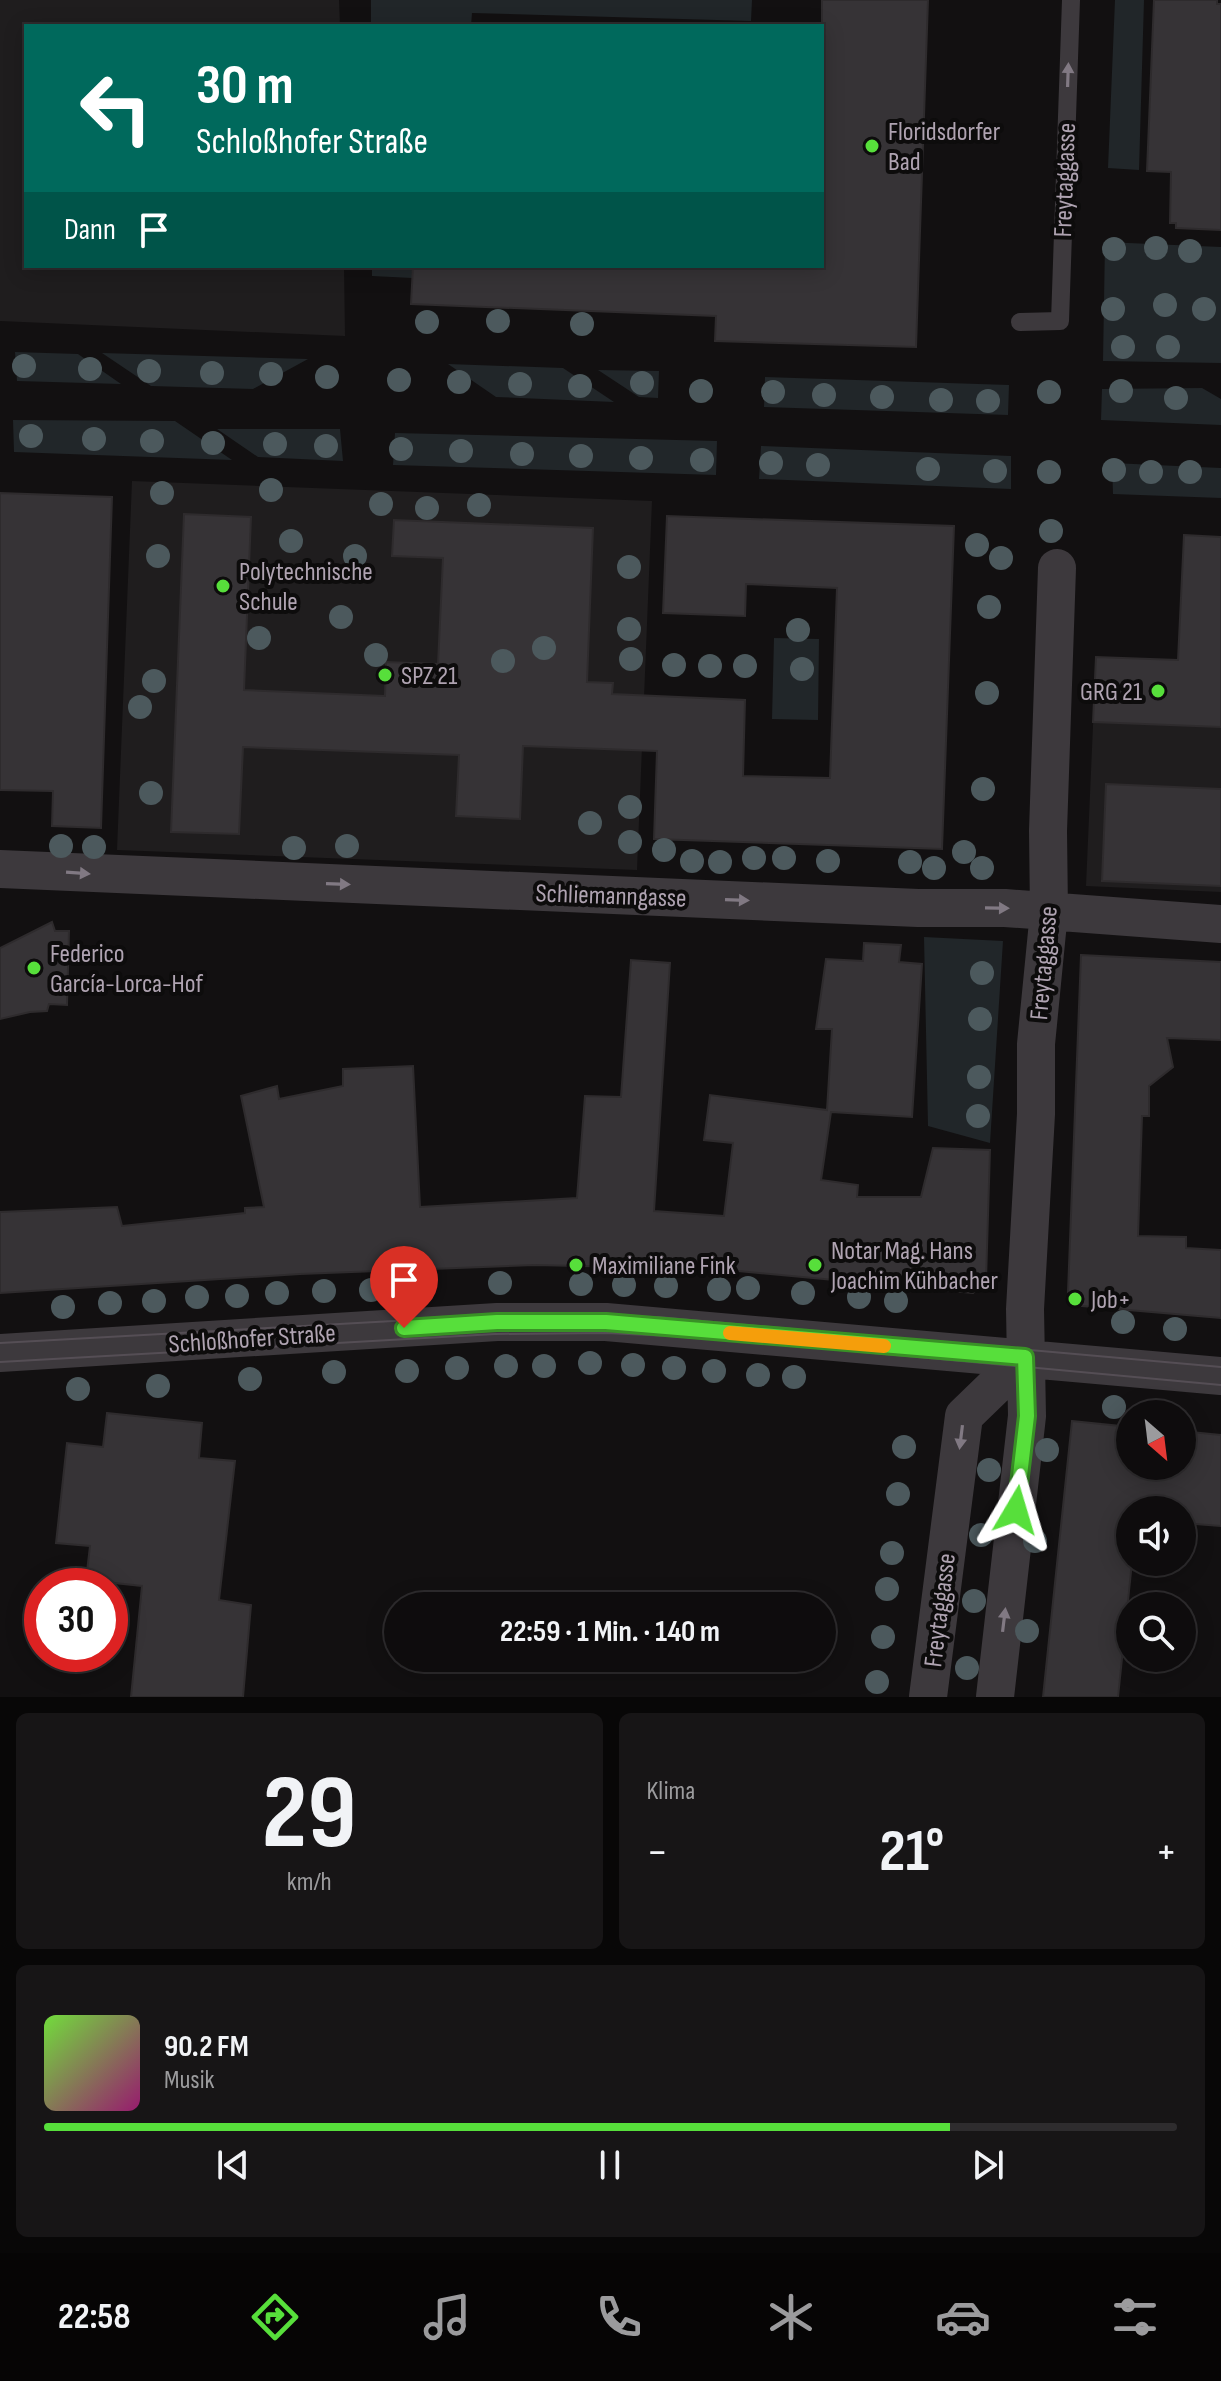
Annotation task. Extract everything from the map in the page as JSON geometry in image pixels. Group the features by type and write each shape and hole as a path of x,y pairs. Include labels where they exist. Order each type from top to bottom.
{"street":[{"name":"Freytaggasse","path":"995,1697 1027,1416 1025,1357 1036,1044 1049,912 1048,831 1057,568"},
{"name":"Schliemanngasse","path":"0,869 918,908 1005,908 1221,924"},
{"name":"Schloßhofer Straße","path":"0,1353 497,1322 574,1322 1025,1357 1221,1376"},
{"name":"Freytaggasse","path":"928,1697 964,1416 1025,1357"}],"lane":[{"name":"Freytaggasse","path":"1020,322 1060,321 1071,0"}],"shaded area":[{"path":"0,0 339,0 340,24 24,24 24,268 344,268 345,336 0,321"},
{"path":"371,0 752,0 751,21 472,13 471,24 371,24"},
{"path":"1115,0 1144,0 1139,170 1108,168"},
{"path":"1105,242 1221,247 1221,363 1103,361"},
{"path":"372,268 412,268 412,278 372,276"},
{"path":"15,352 78,354 121,384 17,381"},
{"path":"102,353 308,359 253,389 151,386"},
{"path":"448,364 563,368 614,402 496,397"},
{"path":"598,370 659,371 658,398 639,397"},
{"path":"765,377 1009,385 1008,415 764,407"},
{"path":"1202,388 1221,399 1221,425 1101,420 1102,389"},
{"path":"13,420 175,421 232,460 14,452"},
{"path":"217,429 340,429 343,461 258,457"},
{"path":"395,433 717,441 716,475 393,465"},
{"path":"761,446 1011,456 1011,489 759,479"},
{"path":"1112,463 1221,468 1221,498 1113,494"},
{"name":"SPZ 21","path":"132,481 652,501 637,870 117,850"},
{"name":"GRG 21","path":"1184,535 1221,537 1221,892 1086,886 1096,657 1178,660"},
{"path":"774,638 819,639 818,720 772,719"},
{"path":"924,937 1003,941 990,1143 928,1126"}],"building":[{"name":"Floridsdorfer Bad","path":"822,0 928,0 916,347 715,341 716,316 411,304 413,268 824,268"},
{"path":"1154,0 1217,0 1217,4 1221,4 1221,230 1176,228 1176,223 1170,223 1171,172 1147,171"},
{"path":"0,493 112,497 101,828 52,826 53,791 0,790"},
{"path":"184,514 251,517 244,690 385,696 386,662 438,664 443,558 392,556 394,520 593,528 587,682 613,683 612,694 745,700 743,776 830,778 837,588 746,584 745,616 663,613 667,516 954,526 942,849 654,839 657,751 523,746 520,819 456,816 459,755 243,747 239,834 171,832"},
{"path":"1184,535 1221,537 1221,727 1093,722 1096,657 1178,660"},
{"path":"1106,784 1221,789 1221,886 1102,881"},
{"name":"Federico García-Lorca-Hof","path":"52,922 55,931 69,931 67,1005 49,1004 47,1011 0,1019 0,948"},
{"path":"864,943 901,945 899,962 922,964 912,1117 831,1112 821,1180 858,1185 857,1197 921,1197 933,1148 990,1150 986,1281 973,1293 717,1269 534,1265 300,1274 0,1293 0,1212 117,1207 122,1226 245,1213 245,1208 264,1207 241,1096 277,1086 279,1099 343,1086 343,1069 413,1066 420,1207 577,1198 585,1096 621,1097 631,960 670,963 654,1211 724,1216 733,1143 704,1140 710,1095 827,1110 832,1029 816,1029 826,959 863,961"},
{"path":"1081,955 1221,962 1221,1040 1167,1038 1173,1067 1149,1086 1149,1116 1142,1116 1138,1236 1186,1237 1186,1248 1221,1250 1221,1318 1082,1306 1068,1292"},
{"path":"107,1413 202,1423 199,1458 235,1461 219,1600 251,1605 243,1697 131,1697 142,1586 128,1584 128,1568 87,1568 90,1546 56,1543 67,1443 103,1447"},
{"path":"1072,1421 1116,1426 1116,1480 1196,1480 1196,1432 1221,1435 1221,1526 1196,1524 1196,1496 1116,1496 1116,1576 1131,1576 1129,1592 1116,1592 1116,1672 1121,1672 1118,1697 1043,1697"}],"tram line":[{"path":"0,1343 501,1315 658,1317 1221,1367"},
{"path":"0,1362 495,1334 607,1333 711,1338 1221,1385"}],"slow traffic":[{"path":"730,1333 884,1346"}],"place":[{"name":"Floridsdorfer Bad","path":"872,146"},
{"name":"Polytechnische Schule","path":"223,586"},
{"name":"SPZ 21","path":"385,675"},
{"name":"GRG 21","path":"1158,691"},
{"name":"Federico García-Lorca-Hof","path":"34,968"},
{"name":"Maximiliane Fink","path":"576,1265"},
{"name":"Notar Mag. Hans Joachim Kühbacher","path":"815,1265"},
{"name":"Job+","path":"1075,1299"}],"route":[{"path":"404,1328 497,1322 606,1322 1025,1357 1027,1416 1016,1510"}]}
